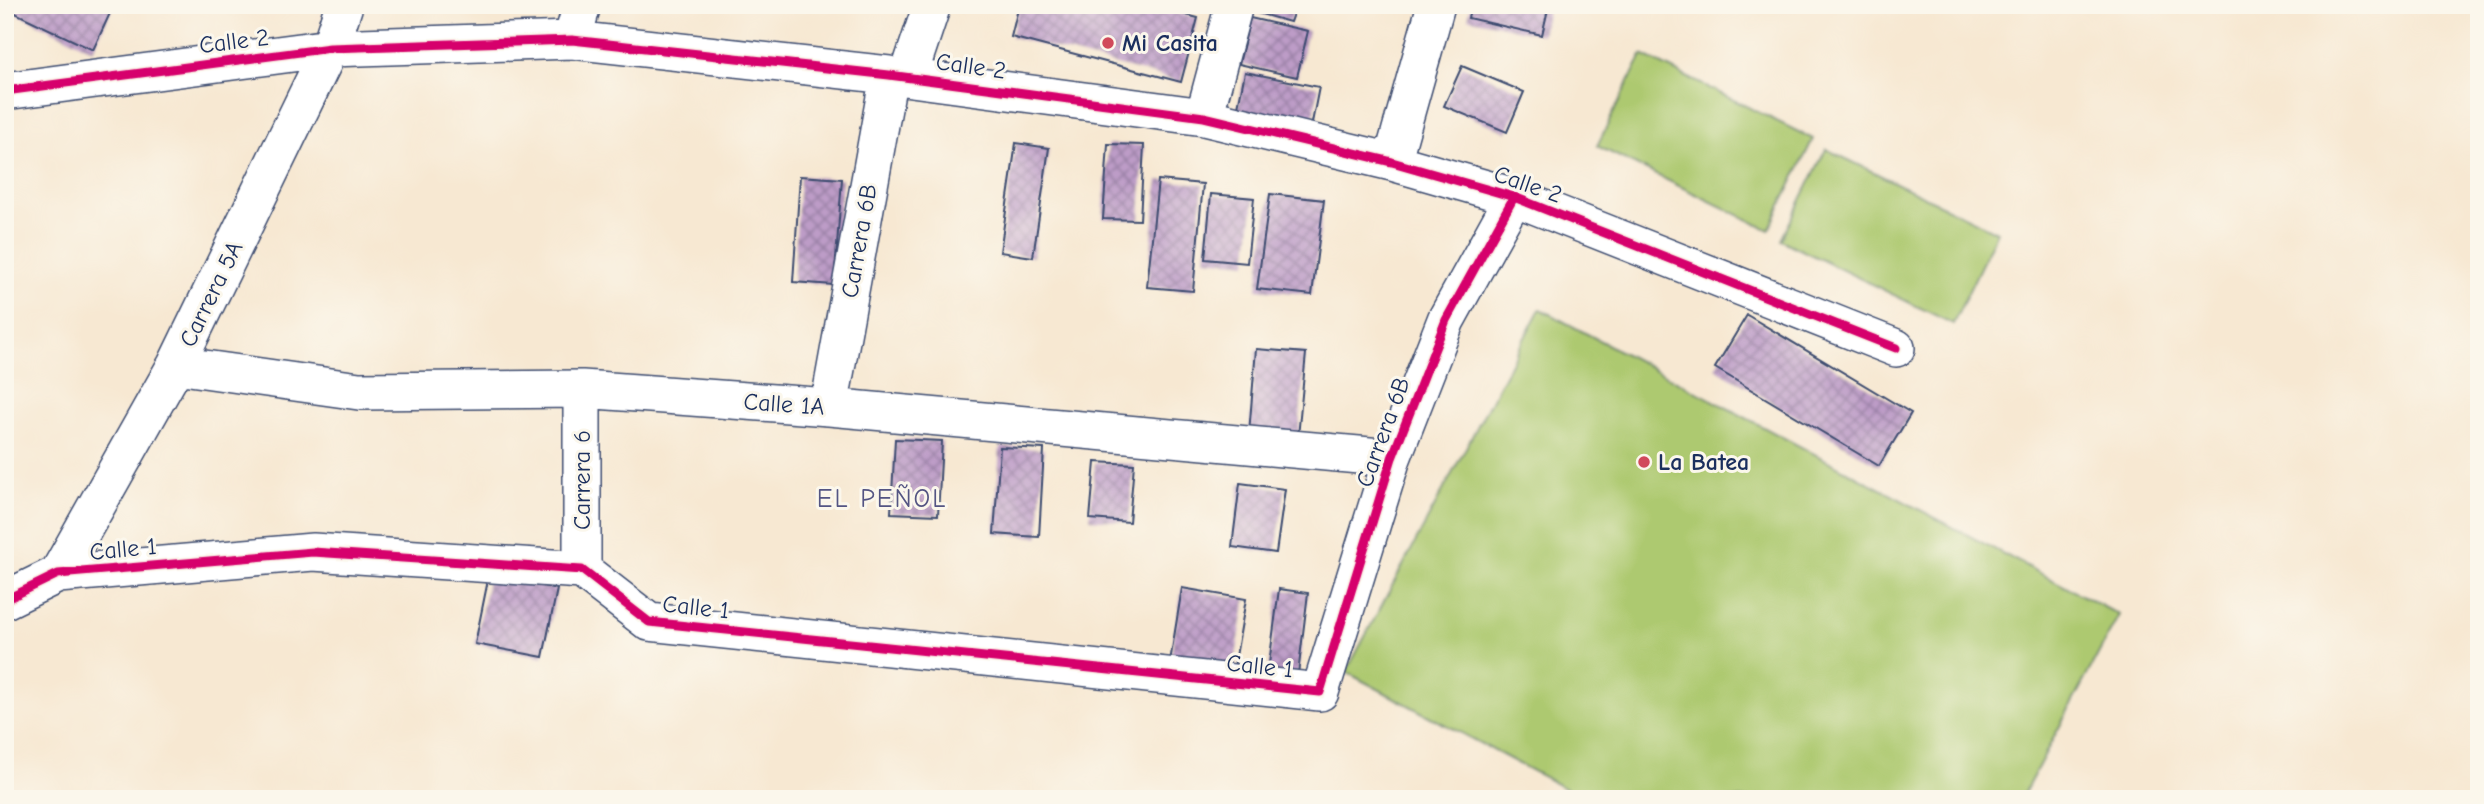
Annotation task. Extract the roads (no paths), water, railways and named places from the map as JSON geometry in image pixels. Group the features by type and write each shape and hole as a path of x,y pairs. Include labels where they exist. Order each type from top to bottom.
{"street":[{"name":"Carrera 5A","path":"58,574 176,365 330,48 344,5"},
{"path":"572,40 582,5"},
{"name":"Carrera 6B","path":"828,407 898,76 932,5"},
{"path":"1204,117 1234,5"},
{"path":"1392,162 1436,5"},
{"name":"Calle 2","path":"5,91 330,48 572,40 898,76 1204,117 1392,162 1514,197 1896,348"},
{"name":"Carrera 6B","path":"1320,692 1392,457 1446,320 1514,197"},
{"name":"Calle 1A","path":"176,365 359,391 582,389 828,407 1392,457"},
{"name":"Carrera 6","path":"582,389 582,570"},
{"name":"Calle 1","path":"5,600 58,574 313,552 582,570 649,622 1320,692"}],"place":[{"name":"Mi Casita","path":"1108,43"},
{"name":"La Batea","path":"1644,462"}],"district":[{"name":"EL PEÑOL","path":"882,498"}]}
